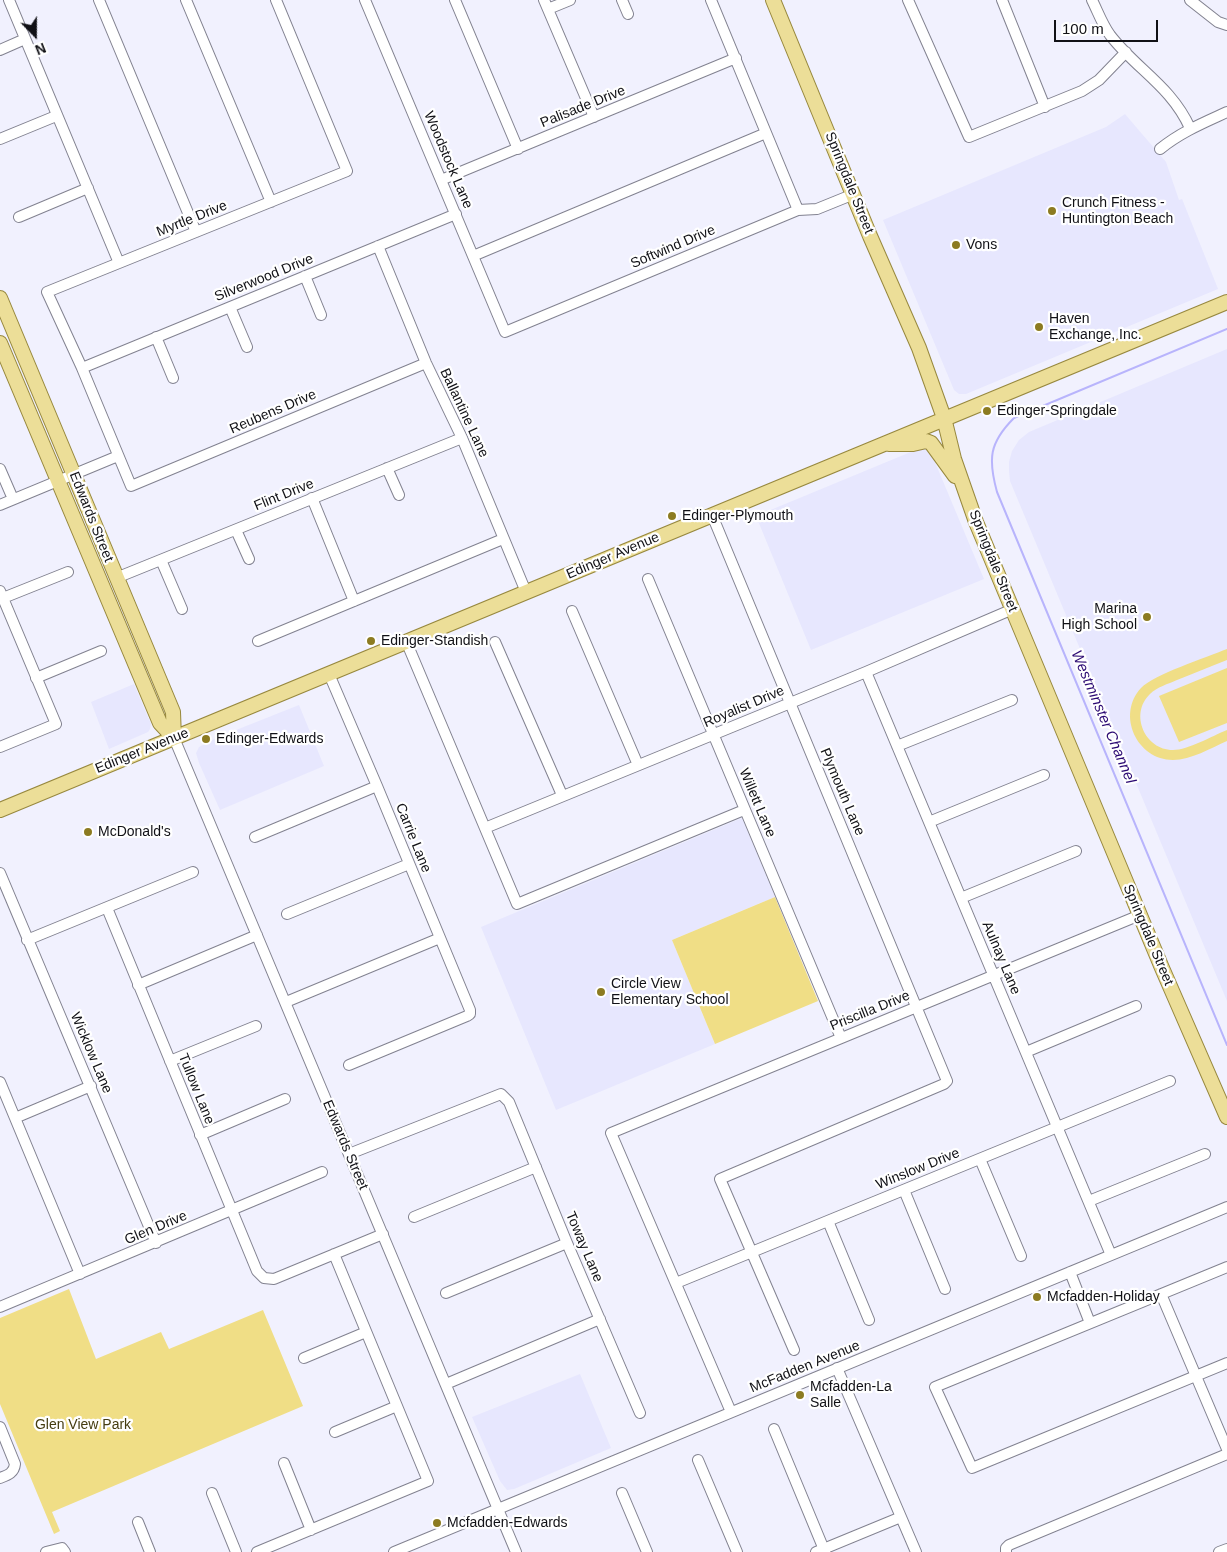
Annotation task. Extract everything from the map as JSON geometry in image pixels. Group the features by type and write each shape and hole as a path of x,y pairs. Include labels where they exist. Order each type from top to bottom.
{"main road":[{"name":"Springdale Street","path":"773,0 919,348 944,418 964,490 1140,915 1227,1117"},
{"name":"Edwards Street","path":"0,298 173,712 174,738"},
{"name":"Edinger Avenue","path":"0,810 1227,302"},
{"name":"Edwards Street","path":"0,343 160,723 174,738"},
{"path":"881,444 913,444 926,441 931,443 964,490"}],"street":[{"path":"9,0 119,263"},
{"path":"99,0 196,232"},
{"path":"186,0 271,202"},
{"name":"Myrtle Drive","path":"82,368 47,292 347,171 276,0"},
{"name":"Woodstock Lane","path":"365,0 505,332"},
{"path":"455,0 518,148"},
{"path":"570,0 546,4 594,117"},
{"path":"622,0 628,14"},
{"path":"711,0 798,210"},
{"path":"908,0 969,137 1082,91 1099,80 1126,52"},
{"path":"1002,0 1045,107"},
{"path":"1092,0 1110,34 1171,96 1190,128"},
{"path":"1190,0 1212,18 1227,25"},
{"path":"0,50 26,39"},
{"name":"Palisade Drive","path":"441,180 736,58"},
{"path":"1160,149 1190,128 1227,112"},
{"path":"0,139 56,116"},
{"path":"473,256 766,134"},
{"path":"19,217 88,188"},
{"name":"Softwind Drive","path":"505,332 798,210 816,209 854,194"},
{"name":"Silverwood Drive","path":"82,368 456,214"},
{"name":"Ballantine Lane","path":"378,246 426,363 462,438 526,592"},
{"path":"305,276 322,315"},
{"path":"230,307 247,347"},
{"path":"156,338 173,378"},
{"name":"Reubens Drive","path":"118,456 131,486 426,363"},
{"path":"0,505 118,456 82,368"},
{"name":"Flint Drive","path":"116,578 462,438"},
{"path":"387,468 399,495"},
{"path":"0,469 13,499"},
{"path":"312,498 354,601"},
{"name":"Plymouth Lane","path":"712,515 947,1081 944,1084 720,1178 752,1252"},
{"path":"236,530 249,559"},
{"path":"258,641 503,539"},
{"path":"161,560 182,609"},
{"path":"0,747 56,724 1,595 68,572"},
{"name":"Willett Lane","path":"648,579 841,1038"},
{"name":"Royalist Drive","path":"485,828 866,672 1013,609"},
{"path":"572,611 638,765"},
{"path":"406,642 517,904 744,810"},
{"path":"495,642 562,795"},
{"path":"36,678 101,651"},
{"name":"Aulnay Lane","path":"866,672 1112,1255"},
{"name":"Carrie Lane","path":"329,674 470,1010 470,1014 349,1065"},
{"path":"897,746 1012,700"},
{"name":"Edwards Street","path":"174,738 516,1552"},
{"path":"929,822 1044,775"},
{"path":"256,837 377,786"},
{"path":"961,898 1076,851"},
{"path":"287,914 409,864"},
{"path":"28,940 193,872"},
{"name":"Wicklow Lane","path":"0,873 156,1243"},
{"name":"Tullow Lane","path":"107,908 257,1272 264,1278 274,1279 334,1254"},
{"name":"Priscilla Drive","path":"676,1283 611,1132 1140,915"},
{"path":"138,985 257,935"},
{"path":"286,1002 440,938"},
{"path":"1026,1052 1136,1006"},
{"path":"170,1061 256,1026"},
{"name":"Winslow Drive","path":"676,1283 1170,1081"},
{"path":"0,1082 80,1274"},
{"path":"15,1118 91,1086"},
{"name":"Toway Lane","path":"349,1154 501,1094 509,1102 640,1413"},
{"path":"200,1134 285,1099"},
{"path":"1089,1201 1205,1154"},
{"path":"980,1159 1021,1256"},
{"path":"414,1217 536,1166"},
{"name":"Glen Drive","path":"0,1307 322,1172"},
{"path":"904,1190 945,1288"},
{"name":"McFadden Avenue","path":"394,1552 1227,1207"},
{"path":"828,1221 869,1320"},
{"path":"257,1552 428,1481 334,1254 383,1234"},
{"path":"446,1293 567,1243"},
{"path":"752,1252 794,1350"},
{"path":"1227,1266 936,1387 972,1468 1227,1363"},
{"path":"1070,1272 1090,1323"},
{"path":"676,1283 731,1412"},
{"path":"1162,1294 1227,1449"},
{"path":"446,1384 600,1319"},
{"path":"304,1358 366,1332"},
{"path":"837,1368 916,1552"},
{"path":"335,1432 397,1406"},
{"path":"0,1427 15,1464 10,1474 0,1478"},
{"path":"774,1429 822,1551 902,1517"},
{"path":"1006,1551 1006,1546 1227,1454"},
{"path":"698,1460 737,1552"},
{"path":"284,1463 311,1530"},
{"path":"212,1493 236,1552"},
{"path":"622,1493 647,1552"},
{"path":"138,1522 150,1552"},
{"path":"1220,1552 1227,1549"},
{"path":"46,1552 64,1550"}],"shaded area":[{"path":"1125,114 1166,162 1179,200 1182,199 1218,289 966,394 959,394 954,390 883,220 1106,127"},
{"name":"Marina High School","path":"1227,349 1227,1001 1010,481 1009,462 1012,451 1019,440 1029,432"},
{"path":"926,448 932,455 984,579 811,650 756,516 918,449"},
{"path":"134,684 151,724 150,729 148,732 109,749 91,702"},
{"path":"299,705 324,766 220,810 199,763 196,753 199,747 216,738"},
{"name":"Circle View Elementary School","path":"742,818 775,897 672,940 715,1044 556,1110 481,927"},
{"path":"580,1374 611,1448 514,1489 507,1490 500,1481 472,1417"}],"green space":[{"path":"1227,649 1227,660 1166,684 1150,694 1144,702 1141,711 1141,721 1143,730 1148,738 1163,748 1173,750 1186,748 1227,730 1227,741 1187,758 1173,760 1160,758 1149,753 1134,734 1131,723 1130,711 1134,699 1141,688 1168,672"},
{"path":"1227,668 1227,723 1179,742 1159,696"},
{"path":"775,897 818,1001 715,1044 672,940"},
{"name":"Glen View Park","path":"69,1289 96,1359 161,1332 169,1349 263,1310 303,1406 52,1512 60,1531 54,1534 0,1404 0,1318"}],"waterway":[{"name":"Westminster Channel","path":"1227,329 1014,418 995,444 992,461 997,492 1227,1045"}],"place":[{"name":"Crunch Fitness - Huntington Beach","path":"1052,211"},
{"name":"Vons","path":"956,245"},
{"name":"Haven Exchange, Inc.","path":"1039,327"},
{"name":"Edinger-Springdale","path":"987,411"},
{"name":"Edinger-Plymouth","path":"672,516"},
{"name":"Marina High School","path":"1147,617"},
{"name":"Edinger-Standish","path":"371,641"},
{"name":"Edinger-Edwards","path":"206,739"},
{"name":"McDonald's","path":"88,832"},
{"name":"Circle View Elementary School","path":"601,992"},
{"name":"Mcfadden-Holiday","path":"1037,1297"},
{"name":"Mcfadden-La Salle","path":"800,1395"},
{"name":"Mcfadden-Edwards","path":"437,1523"}]}
